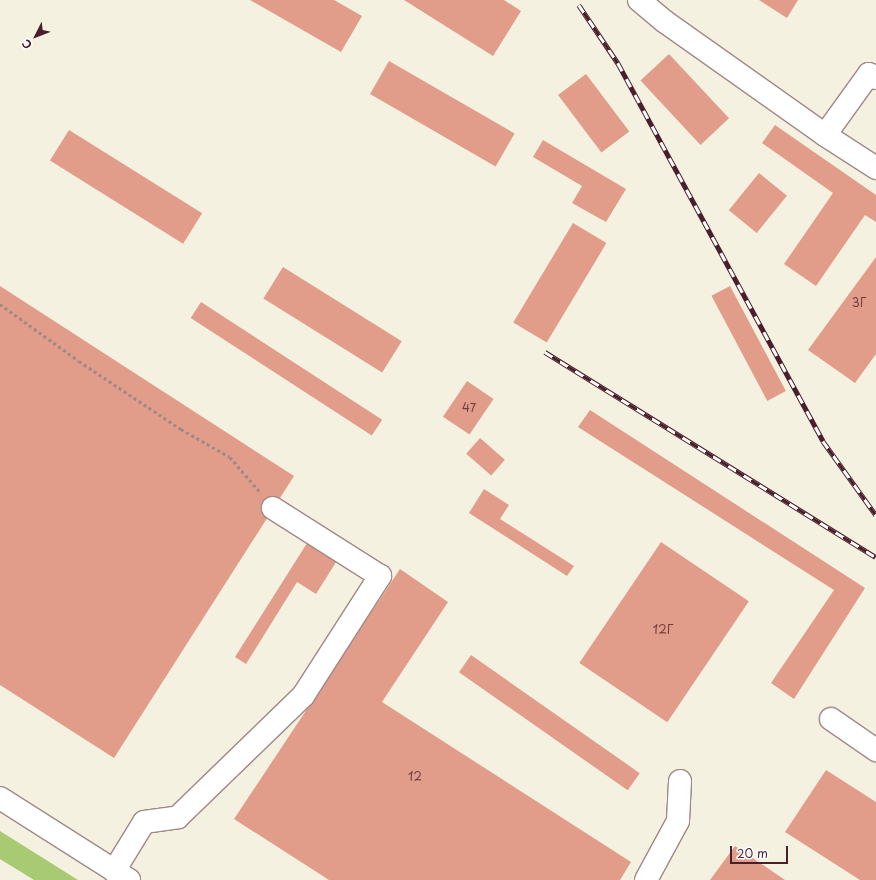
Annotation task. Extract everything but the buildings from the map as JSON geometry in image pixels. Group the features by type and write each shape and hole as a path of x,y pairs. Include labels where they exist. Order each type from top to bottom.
{"street":[{"path":"639,0 664,21 825,135 876,168"},
{"path":"825,135 869,74 876,78"},
{"path":"0,798 122,875 144,822 178,817 303,696 380,576 273,508"},
{"path":"831,719 876,750"},
{"path":"646,880 678,821 680,781"}],"path":[{"path":"0,304 80,361 168,420 230,457 273,508"}],"green space":[{"path":"0,831 78,880 34,880 0,859"}],"railway":[{"path":"579,5 618,63 823,441 876,515"},
{"path":"545,352 876,557"}]}
